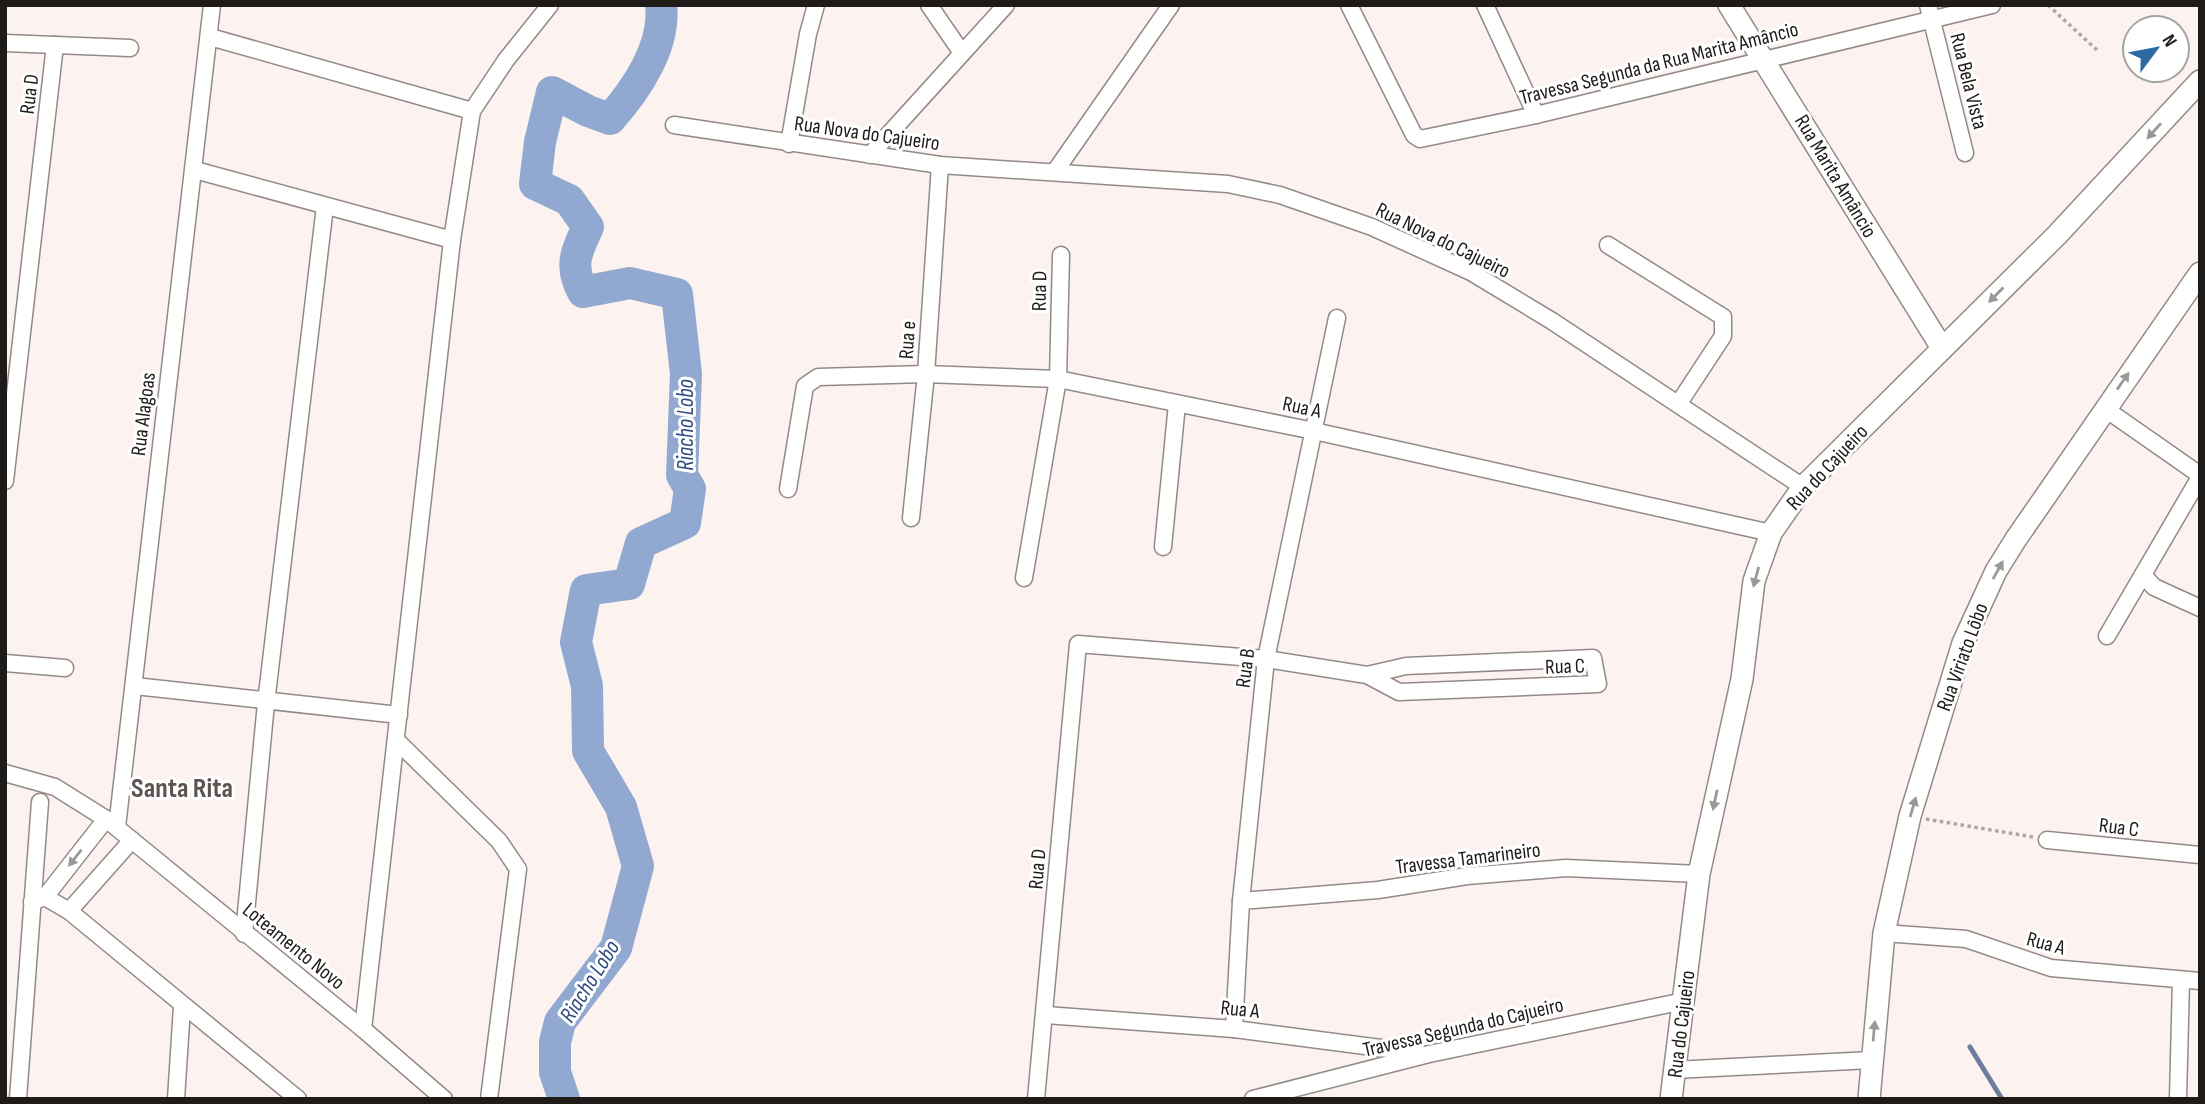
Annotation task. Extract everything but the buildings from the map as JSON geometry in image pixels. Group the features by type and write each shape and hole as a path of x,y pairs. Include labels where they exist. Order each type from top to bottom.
{"street":[{"name":"Rua Alagoas","path":"111,823 135,686 163,414 195,170 212,5"},
{"path":"363,1029 398,742 453,240 472,111 549,5"},
{"path":"789,144 808,34 816,5"},
{"path":"929,5 962,53"},
{"path":"870,155 1006,5"},
{"path":"1056,170 1171,5"},
{"name":"Travessa Segunda da Rua Marita Amâncio","path":"1349,5 1418,139 1536,115 1765,59 1929,12 1992,5"},
{"path":"1485,5 1536,115"},
{"name":"Rua Marita Amâncio","path":"1729,5 1942,348"},
{"name":"Rua Bela Vista","path":"1929,12 1965,153"},
{"path":"210,37 472,111"},
{"path":"5,43 130,48"},
{"name":"Rua D","path":"5,481 55,45"},
{"name":"Rua do Cajueiro","path":"1671,1099 1699,874 1742,680 1754,581 1771,533 1803,487 2057,235 2200,81"},
{"name":"Rua Nova do Cajueiro","path":"674,125 940,165 1056,170 1228,184 1266,191 1372,227 1471,272 1679,403 1803,487"},
{"name":"Rua e","path":"911,518 926,374 940,165"},
{"path":"195,170 453,240"},
{"path":"244,934 266,703 325,206"},
{"path":"1608,245 1723,317 1723,336 1679,403"},
{"name":"Rua D","path":"1024,578 1058,379 1061,255"},
{"name":"Rua Viriato Lôbo","path":"1869,1099 1884,933 1910,817 1963,643 1983,599 2016,539 2104,408 2200,273"},
{"name":"Rua B","path":"1234,1029 1241,901 1266,659 1337,318"},
{"name":"Rua A","path":"788,489 805,386 818,377 926,374 1058,379 1314,431 1771,533"},
{"path":"1163,547 1177,404"},
{"path":"2104,408 2200,476 2107,636"},
{"path":"2143,575 2154,587 2200,608"},
{"name":"Rua D","path":"1036,1099 1079,644"},
{"name":"Rua C","path":"1079,644 1266,659 1367,675 1399,692 1598,684 1593,659 1399,667 1367,675"},
{"path":"5,663 65,668"},
{"path":"1469,691 1470,664"},
{"path":"135,686 266,703 399,715"},
{"path":"398,742 499,841 518,869 489,1099"},
{"name":"Loteamento Novo","path":"5,773 62,790 111,823 363,1029 444,1099"},
{"path":"18,1099 38,900 40,802"},
{"path":"38,900 111,823"},
{"name":"Rua C","path":"2047,839 2200,855"},
{"path":"69,911 132,840"},
{"name":"Travessa Tamarineiro","path":"1241,901 1378,890 1467,876 1566,868 1699,874"},
{"path":"38,900 69,911 182,1007 298,1099"},
{"name":"Rua A","path":"1884,933 1966,939 2051,968 2200,981"},
{"path":"2178,1099 2180,980"},
{"name":"Travessa Segunda do Cajueiro","path":"1253,1099 1429,1054 1684,1001"},
{"path":"176,1099 182,1007"},
{"name":"Rua A","path":"1046,1015 1234,1029 1429,1054"},
{"path":"1674,1070 1871,1060"}],"path":[{"path":"2048,5 2098,51"},
{"path":"1910,817 2047,839"}],"waterway":[{"name":"Riacho Lobo","path":"564,1099 555,1072 555,1042 560,1022 616,948 638,866 621,807 588,751 587,686 576,642 586,590 629,584 641,543 685,523 690,489 682,475 686,374 677,294 630,283 583,292 575,267 580,244 588,227 569,200 535,184 540,142 552,92 610,119 630,95 654,51 659,36 661,5"},
{"path":"1970,1047 2002,1099"}],"district":[{"name":"Santa Rita","path":"182,787"}]}
